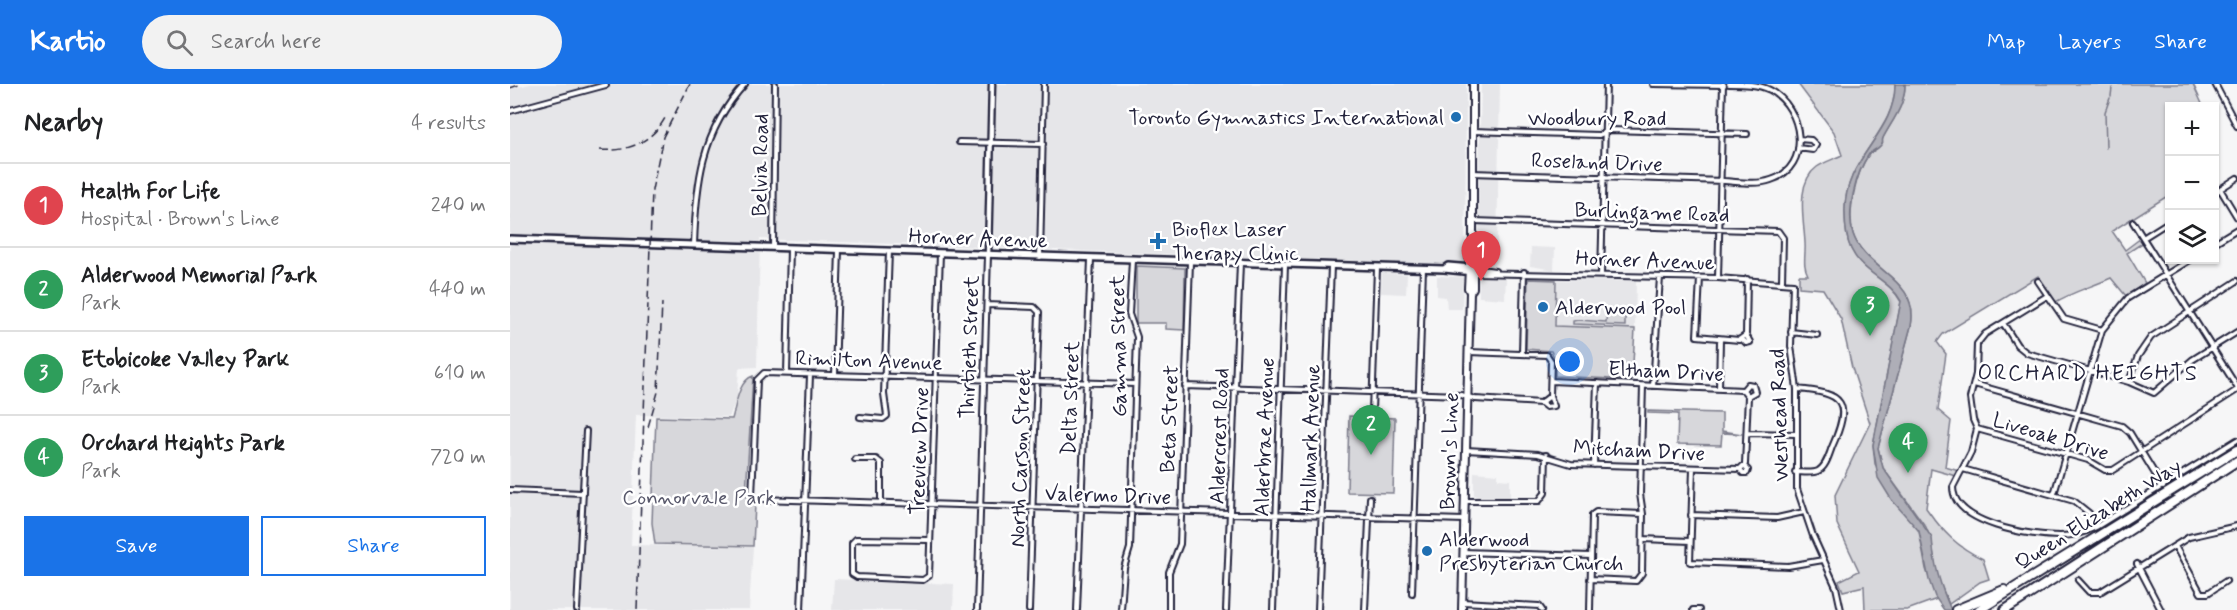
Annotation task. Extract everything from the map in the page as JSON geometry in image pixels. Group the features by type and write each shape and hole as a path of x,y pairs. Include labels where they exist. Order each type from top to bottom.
{"highway":[{"name":"Queen Elizabeth Way","path":"1979,610 2237,450"},
{"name":"Queen Elizabeth Way","path":"2005,610 2237,460"},
{"path":"2214,476 2237,466"},
{"path":"1956,610 2014,587"}],"main road":[{"name":"Brown's Line","path":"1462,610 1470,249 1472,247 1473,84"},
{"name":"Horner Avenue","path":"510,239 1377,268 1444,269 1448,266 1471,270"}],"street":[{"path":"694,245 702,160 715,127 745,84"},
{"name":"Belvia Road","path":"773,247 775,84"},
{"name":"Thirtieth Street","path":"977,610 992,84"},
{"path":"1040,257 1044,84"},
{"path":"1601,275 1606,84"},
{"path":"1655,84 1757,86 1778,95 1796,120 1798,148 1813,150 1816,146 1811,140 1799,139"},
{"path":"1718,278 1721,134 1725,84"},
{"path":"2215,84 2237,125"},
{"path":"510,111 606,85"},
{"name":"Woodbury Road","path":"1473,131 1599,135 1610,130 1747,134"},
{"path":"959,142 1043,144"},
{"name":"Roseland Drive","path":"1472,173 1720,181 1772,180 1786,171 1798,148"},
{"path":"2237,178 2220,189 2237,217"},
{"name":"Burlingame Road","path":"1472,221 1778,231 1781,233 1782,281"},
{"path":"2133,222 2237,388"},
{"path":"2144,238 2165,224"},
{"path":"2219,240 2237,229"},
{"path":"787,373 790,248"},
{"path":"835,375 839,249"},
{"path":"860,417 886,418 889,251"},
{"name":"Treeview Drive","path":"930,540 856,539 852,543 852,574 857,577 923,580 928,577 932,504 940,253"},
{"name":"Delta Street","path":"1077,610 1091,259"},
{"name":"Gamma Street","path":"1121,610 1122,579 1130,548 1132,511 1137,337 1129,314 1132,260"},
{"name":"Beta Street","path":"1168,610 1169,572 1180,544 1182,513 1190,262"},
{"name":"Aldercrest Road","path":"1226,610 1240,263"},
{"path":"2055,494 2088,371 2102,330 2120,305 2183,264"},
{"name":"Alderbrae Avenue","path":"1273,610 1285,265"},
{"name":"Hallmark Avenue","path":"1318,610 1331,266"},
{"path":"1372,411 1377,268"},
{"path":"1412,594 1423,268"},
{"name":"Horner Avenue","path":"1471,270 1747,279 1793,284"},
{"path":"1522,353 1524,272"},
{"path":"1653,387 1660,277"},
{"path":"1700,278 1697,336 1720,339 1742,339 1746,335 1747,279"},
{"path":"2038,281 2064,319 2102,330"},
{"path":"2128,382 2144,344 2156,333 2237,281"},
{"name":"Westhead Road","path":"1793,284 1792,359 1797,389 1795,472 1804,512 1837,590 1841,610"},
{"path":"2047,296 1985,334 1977,344 1970,404 1977,429 1963,469 1953,487 1957,504 1974,517 2040,535 2072,535 2096,526 2163,488 2237,440"},
{"name":"North Carson Street","path":"987,305 1038,308 1038,381 1029,610"},
{"path":"2003,323 2017,345 2027,353 2128,382 2149,392 2158,392 2192,360 2237,332"},
{"path":"1791,332 1817,334"},
{"path":"1719,389 1720,339"},
{"path":"1469,352 1548,356 1551,361 1550,396 1554,406 1546,407 1541,402"},
{"name":"Rimilton Avenue","path":"752,496 758,378 766,372 1135,384"},
{"path":"801,610 810,375"},
{"name":"Eltham Drive","path":"1551,381 1719,389 1745,393 1747,433"},
{"path":"1594,465 1597,383"},
{"path":"1974,384 2122,426 2141,451 2163,488"},
{"path":"1185,386 1420,394 1541,402 1550,396"},
{"path":"1590,579 1636,581 1640,578 1643,539 1640,494 1643,386"},
{"name":"Liveoak Drive","path":"1977,429 2065,454 2110,471 2237,388"},
{"path":"1795,472 1816,472 1823,467 1844,418 1841,406 1831,394 1797,389"},
{"path":"577,610 586,431"},
{"path":"1747,433 1796,434"},
{"name":"Mitcham Drive","path":"1466,450 1546,455 1568,463 1594,465 1742,468 1747,433"},
{"path":"1465,501 1539,501 1544,495 1546,455"},
{"path":"855,459 876,459 881,463 881,503"},
{"path":"1693,468 1690,562 1803,566 1823,560"},
{"path":"1963,469 2055,494 2083,506 2096,526"},
{"path":"510,490 582,493"},
{"name":"Valermo Drive","path":"752,496 759,500 1464,520"},
{"path":"1365,610 1370,498"},
{"path":"1590,610 1592,515 1596,512 1643,514"},
{"path":"1691,515 1777,518 1804,512"},
{"path":"2078,580 2083,588 2097,593 2138,566 2199,532 2237,526"},
{"path":"1643,539 1690,541"},
{"path":"2175,546 2201,593 2208,593 2226,581"},
{"path":"1463,552 1591,556"},
{"path":"2138,566 2161,610"},
{"path":"1462,602 1539,606 1542,610"},
{"path":"1693,610 1699,610"}],"shaded area":[{"path":"530,84 1466,84 1465,265 760,239 757,367 739,368 737,398 729,417 636,415 631,545 753,547 749,610 510,610 510,89"},
{"path":"1481,84 1500,84 1497,247 1484,248 1480,247 1479,243 1478,217"},
{"path":"1895,84 1905,84 1903,99 1882,144 1869,154 1860,171 1852,204 1851,225 1859,247 1900,286 1912,310 1911,326 1878,448 1883,468 1932,538 1938,575 1951,610 1944,610 1935,597 1929,580 1919,531 1891,499 1878,478 1873,445 1901,301 1890,287 1856,257 1849,245 1846,227 1847,193 1852,176 1887,118 1893,102"},
{"path":"1531,247 1555,248 1554,270 1530,266"},
{"path":"1382,273 1407,274 1406,294 1381,293"},
{"path":"1437,276 1463,277 1462,309 1447,309 1446,297 1437,296"},
{"path":"1479,278 1506,278 1505,299 1479,297"},
{"path":"1556,280 1636,281 1635,329 1555,326"},
{"path":"1474,472 1498,474 1498,479 1510,480 1510,497 1478,498 1474,495"},
{"path":"834,579 954,584 953,610 832,610"}],"green space":[{"path":"1798,84 1895,84 1893,102 1887,117 1852,176 1847,193 1845,218 1848,241 1856,257 1896,294 1901,302 1873,445 1875,464 1919,531 1926,569 1937,599 1907,610 1865,610 1864,586 1843,591 1839,581 1859,571 1837,524 1835,495 1870,423 1852,368 1841,319 1823,289 1799,287 1799,275 1808,275 1805,263 1802,202 1806,182 1817,167 1842,155 1834,132"},
{"path":"1905,84 2193,84 2201,102 2165,102 2165,198 2112,231 2125,250 2141,238 2144,242 2127,253 2145,283 2126,296 2111,278 2054,303 2038,276 1943,334 1937,342 1946,354 1938,410 1951,421 1945,467 1959,471 1956,476 1931,469 1926,508 1951,538 1983,559 1989,579 1980,582 1949,604 1937,577 1932,543 1926,527 1883,468 1878,448 1911,326 1912,310 1900,286 1859,247 1851,225 1854,192 1860,171 1869,154 1882,144 1901,106"},
{"path":"1136,266 1185,268 1184,330 1166,329 1166,323 1136,323"},
{"path":"1528,279 1556,280 1555,326 1635,329 1632,380 1555,376 1555,359 1551,351 1526,349"},
{"path":"1607,312 1625,312 1625,326 1573,324 1573,321 1578,320 1606,322"},
{"name":"Connorvale Park","path":"753,376 746,494 749,501 755,504 753,546 655,544 652,523 656,417 732,419 741,388"},
{"path":"1648,411 1722,413 1722,431 1742,434 1722,433 1721,445 1677,444 1678,414 1648,413"},
{"path":"1349,416 1395,418 1393,493 1347,492"}],"waterway":[{"path":"2111,96 2112,88"},
{"path":"2106,148 2105,112 2110,98"}],"railway":[{"path":"510,88 522,84"},
{"path":"637,610 652,190 663,137 690,84"},
{"path":"600,150 620,149 637,144 653,134 665,118"},
{"path":"648,427 658,392 662,303"}],"place":[{"name":"Toronto Gymnastics International","path":"1456,117"},
{"name":"Bioflex Laser Therapy Clinic","path":"1158,241"},
{"name":"Health For Life","path":"1481,281"},
{"name":"Alderwood Pool","path":"1543,307"},
{"name":"Etobicoke Valley Park","path":"1870,336"},
{"name":"Alderwood Memorial Park","path":"1371,455"},
{"name":"Orchard Heights Park","path":"1908,473"},
{"name":"Alderwood Presbyterian Church","path":"1427,551"}],"district":[{"name":"ORCHARD HEIGHTS","path":"2088,372"}]}
